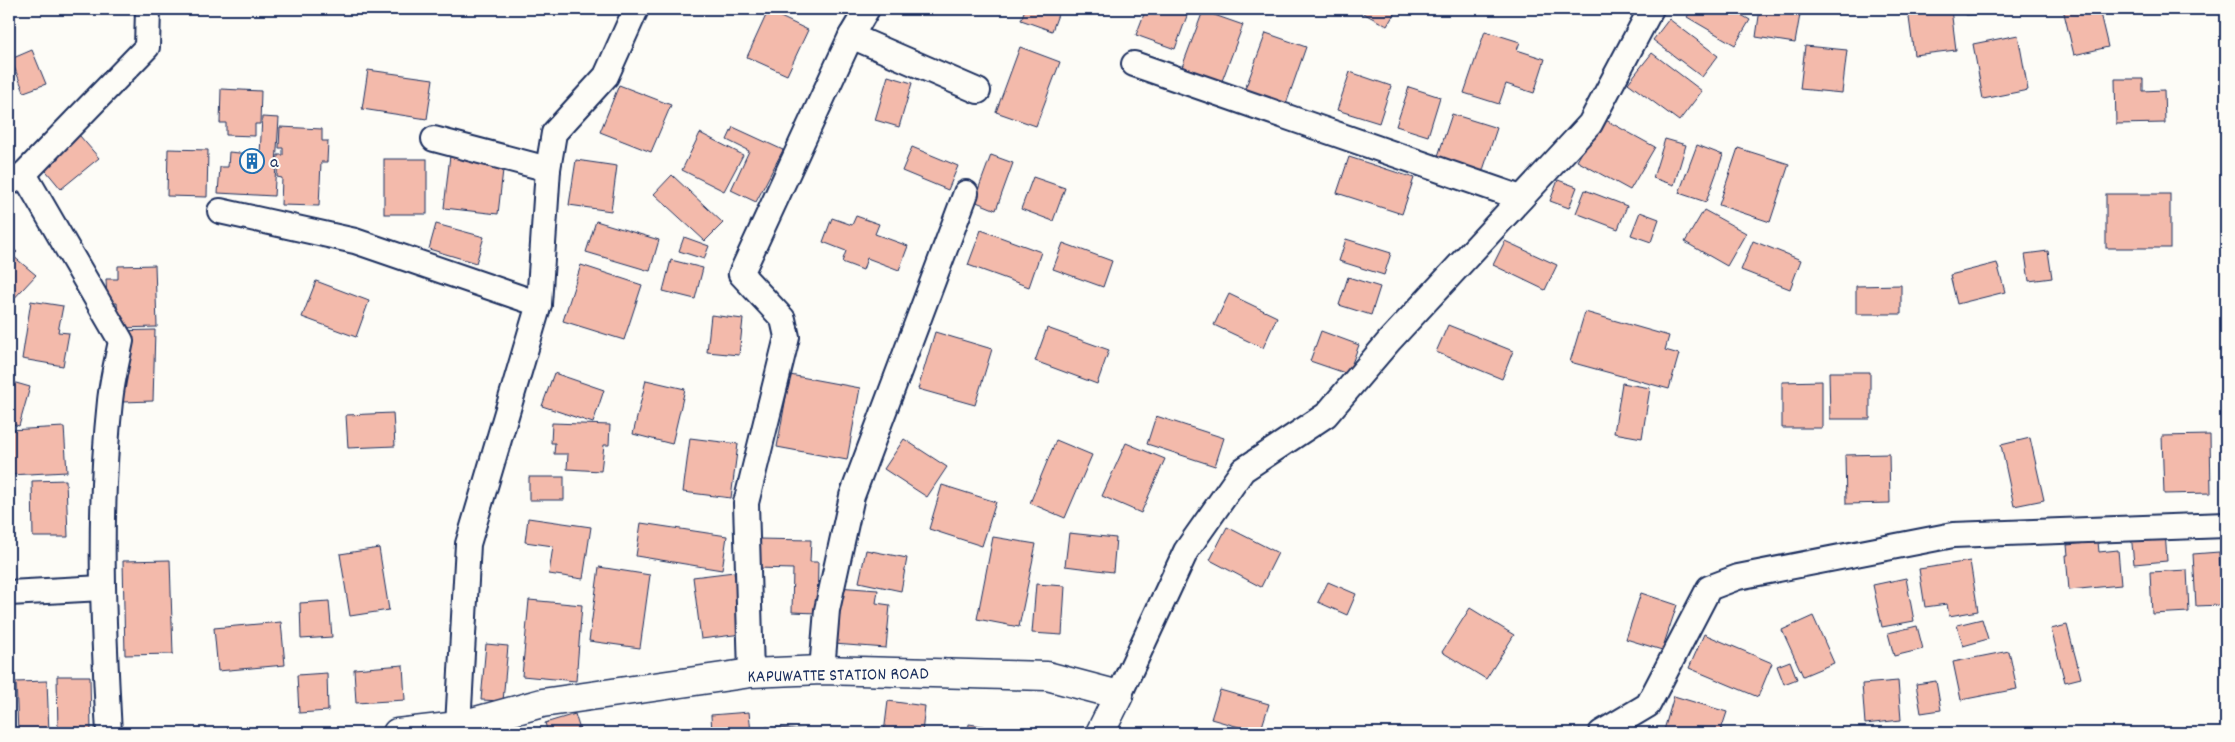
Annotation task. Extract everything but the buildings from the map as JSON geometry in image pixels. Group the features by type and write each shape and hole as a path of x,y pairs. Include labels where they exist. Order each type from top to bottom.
{"street":[{"path":"109,733 102,588 104,472 110,400 121,341 16,179 147,47 148,9"},
{"path":"459,730 468,544 539,304 548,169 554,132 606,76 636,9"},
{"path":"751,673 746,503 787,337 782,319 741,274 851,36 866,9"},
{"path":"1100,733 1186,551 1243,470 1326,415 1390,340 1590,124 1651,9"},
{"path":"851,36 978,91"},
{"path":"1134,64 1521,198"},
{"path":"434,139 548,169"},
{"path":"822,670 827,610 852,496 966,193"},
{"path":"220,211 355,241 539,304"},
{"path":"1601,733 1648,705 1709,588 1738,577 1953,535 2226,525"},
{"path":"9,593 102,588"},
{"name":"KAPUWATTE STATION ROAD","path":"397,733 459,730 542,703 751,673 822,670 1046,676 1119,695"}],"place":[{"name":"a","path":"252,161"}]}
